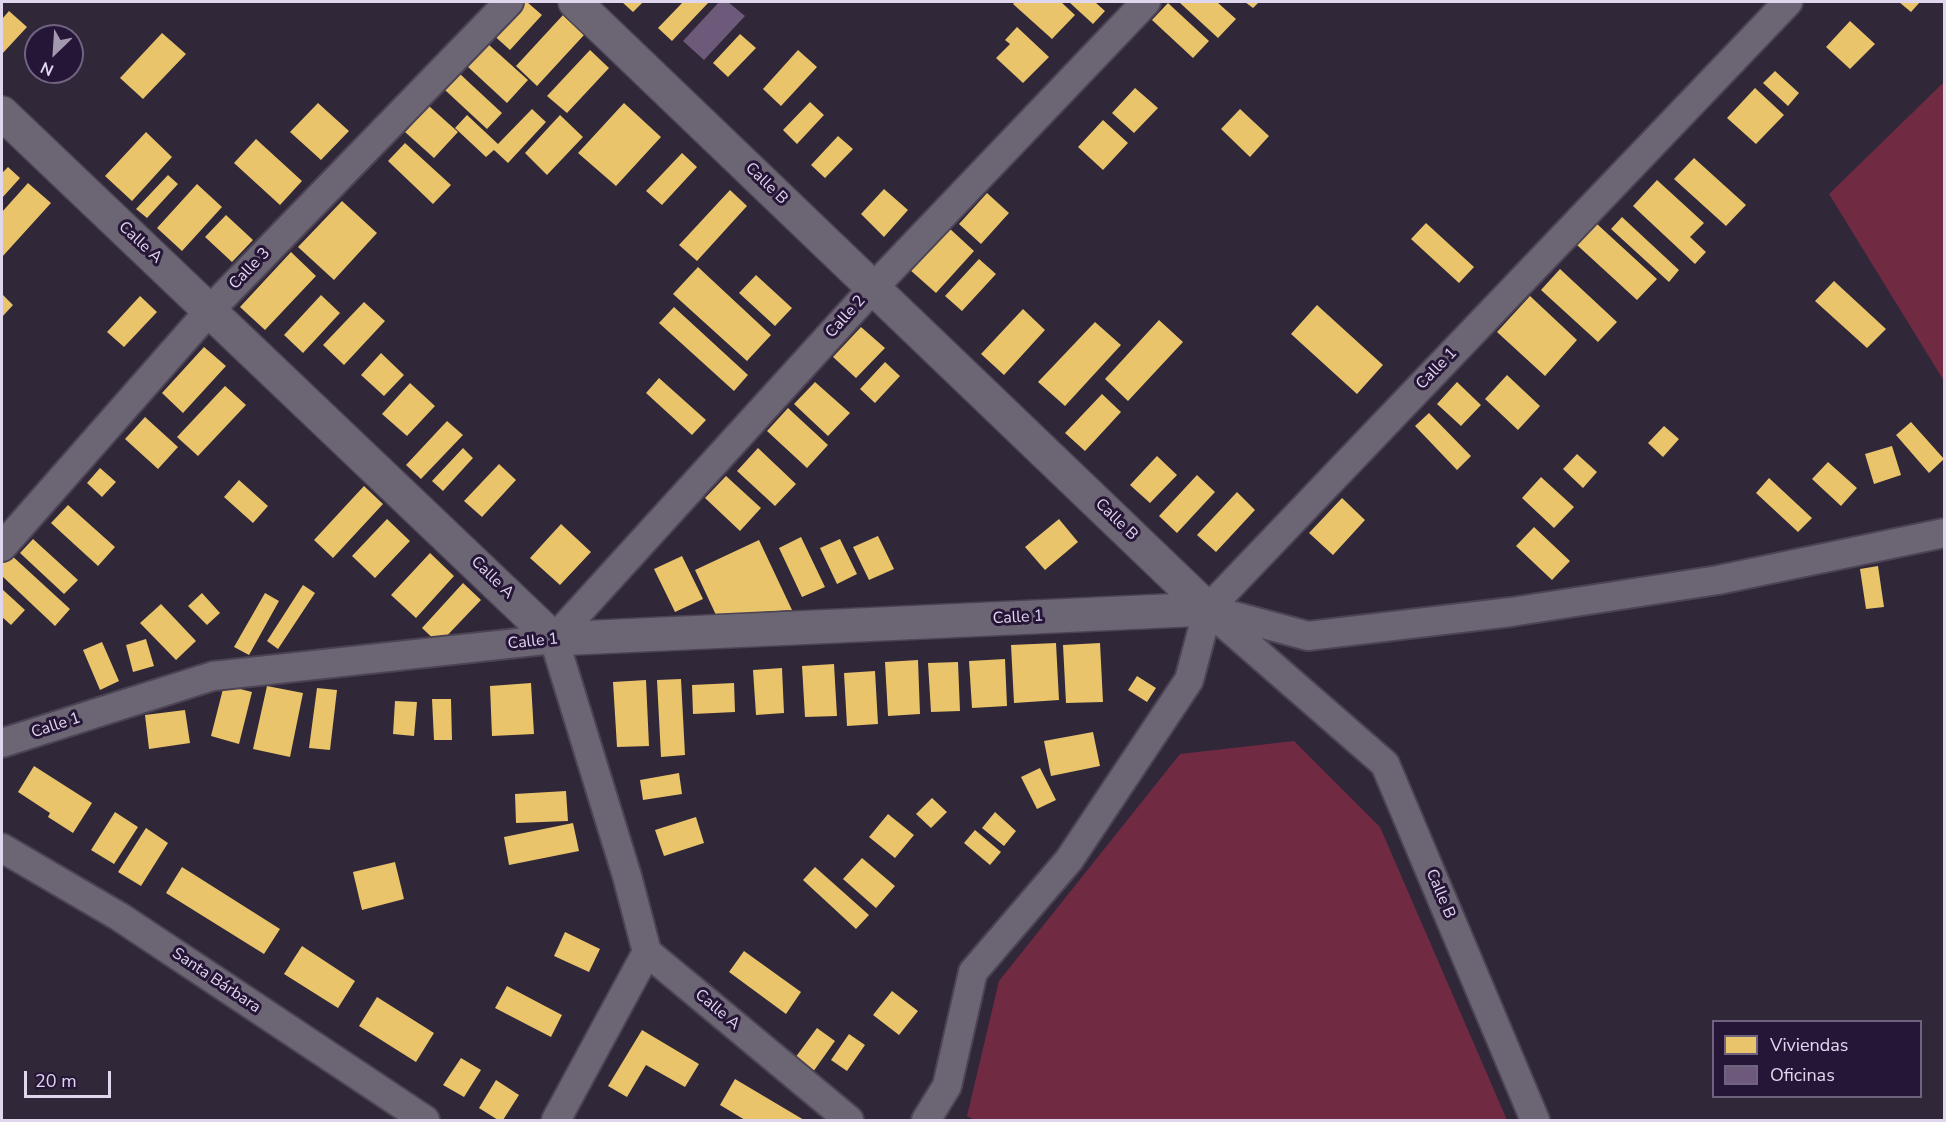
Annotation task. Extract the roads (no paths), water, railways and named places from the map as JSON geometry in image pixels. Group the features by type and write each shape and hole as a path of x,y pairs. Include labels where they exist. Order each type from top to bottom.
{"street":[{"name":"Calle 3","path":"2,547 210,310 509,2"},
{"name":"Calle B","path":"575,2 1208,609 1385,764 1535,1120"},
{"name":"Calle 2","path":"554,639 874,287 1146,2"},
{"name":"Calle 1","path":"2,743 213,676 554,639 1208,609 1788,2"},
{"name":"Calle A","path":"2,112 554,639 627,876 647,952 849,1120"},
{"path":"926,1120 947,1086 973,972 1070,860 1189,680 1208,609 1308,636 1510,612 1718,580 1944,533"},
{"name":"Santa Bárbara","path":"2,848 120,917 425,1120"},
{"path":"556,1120 647,952"}]}
